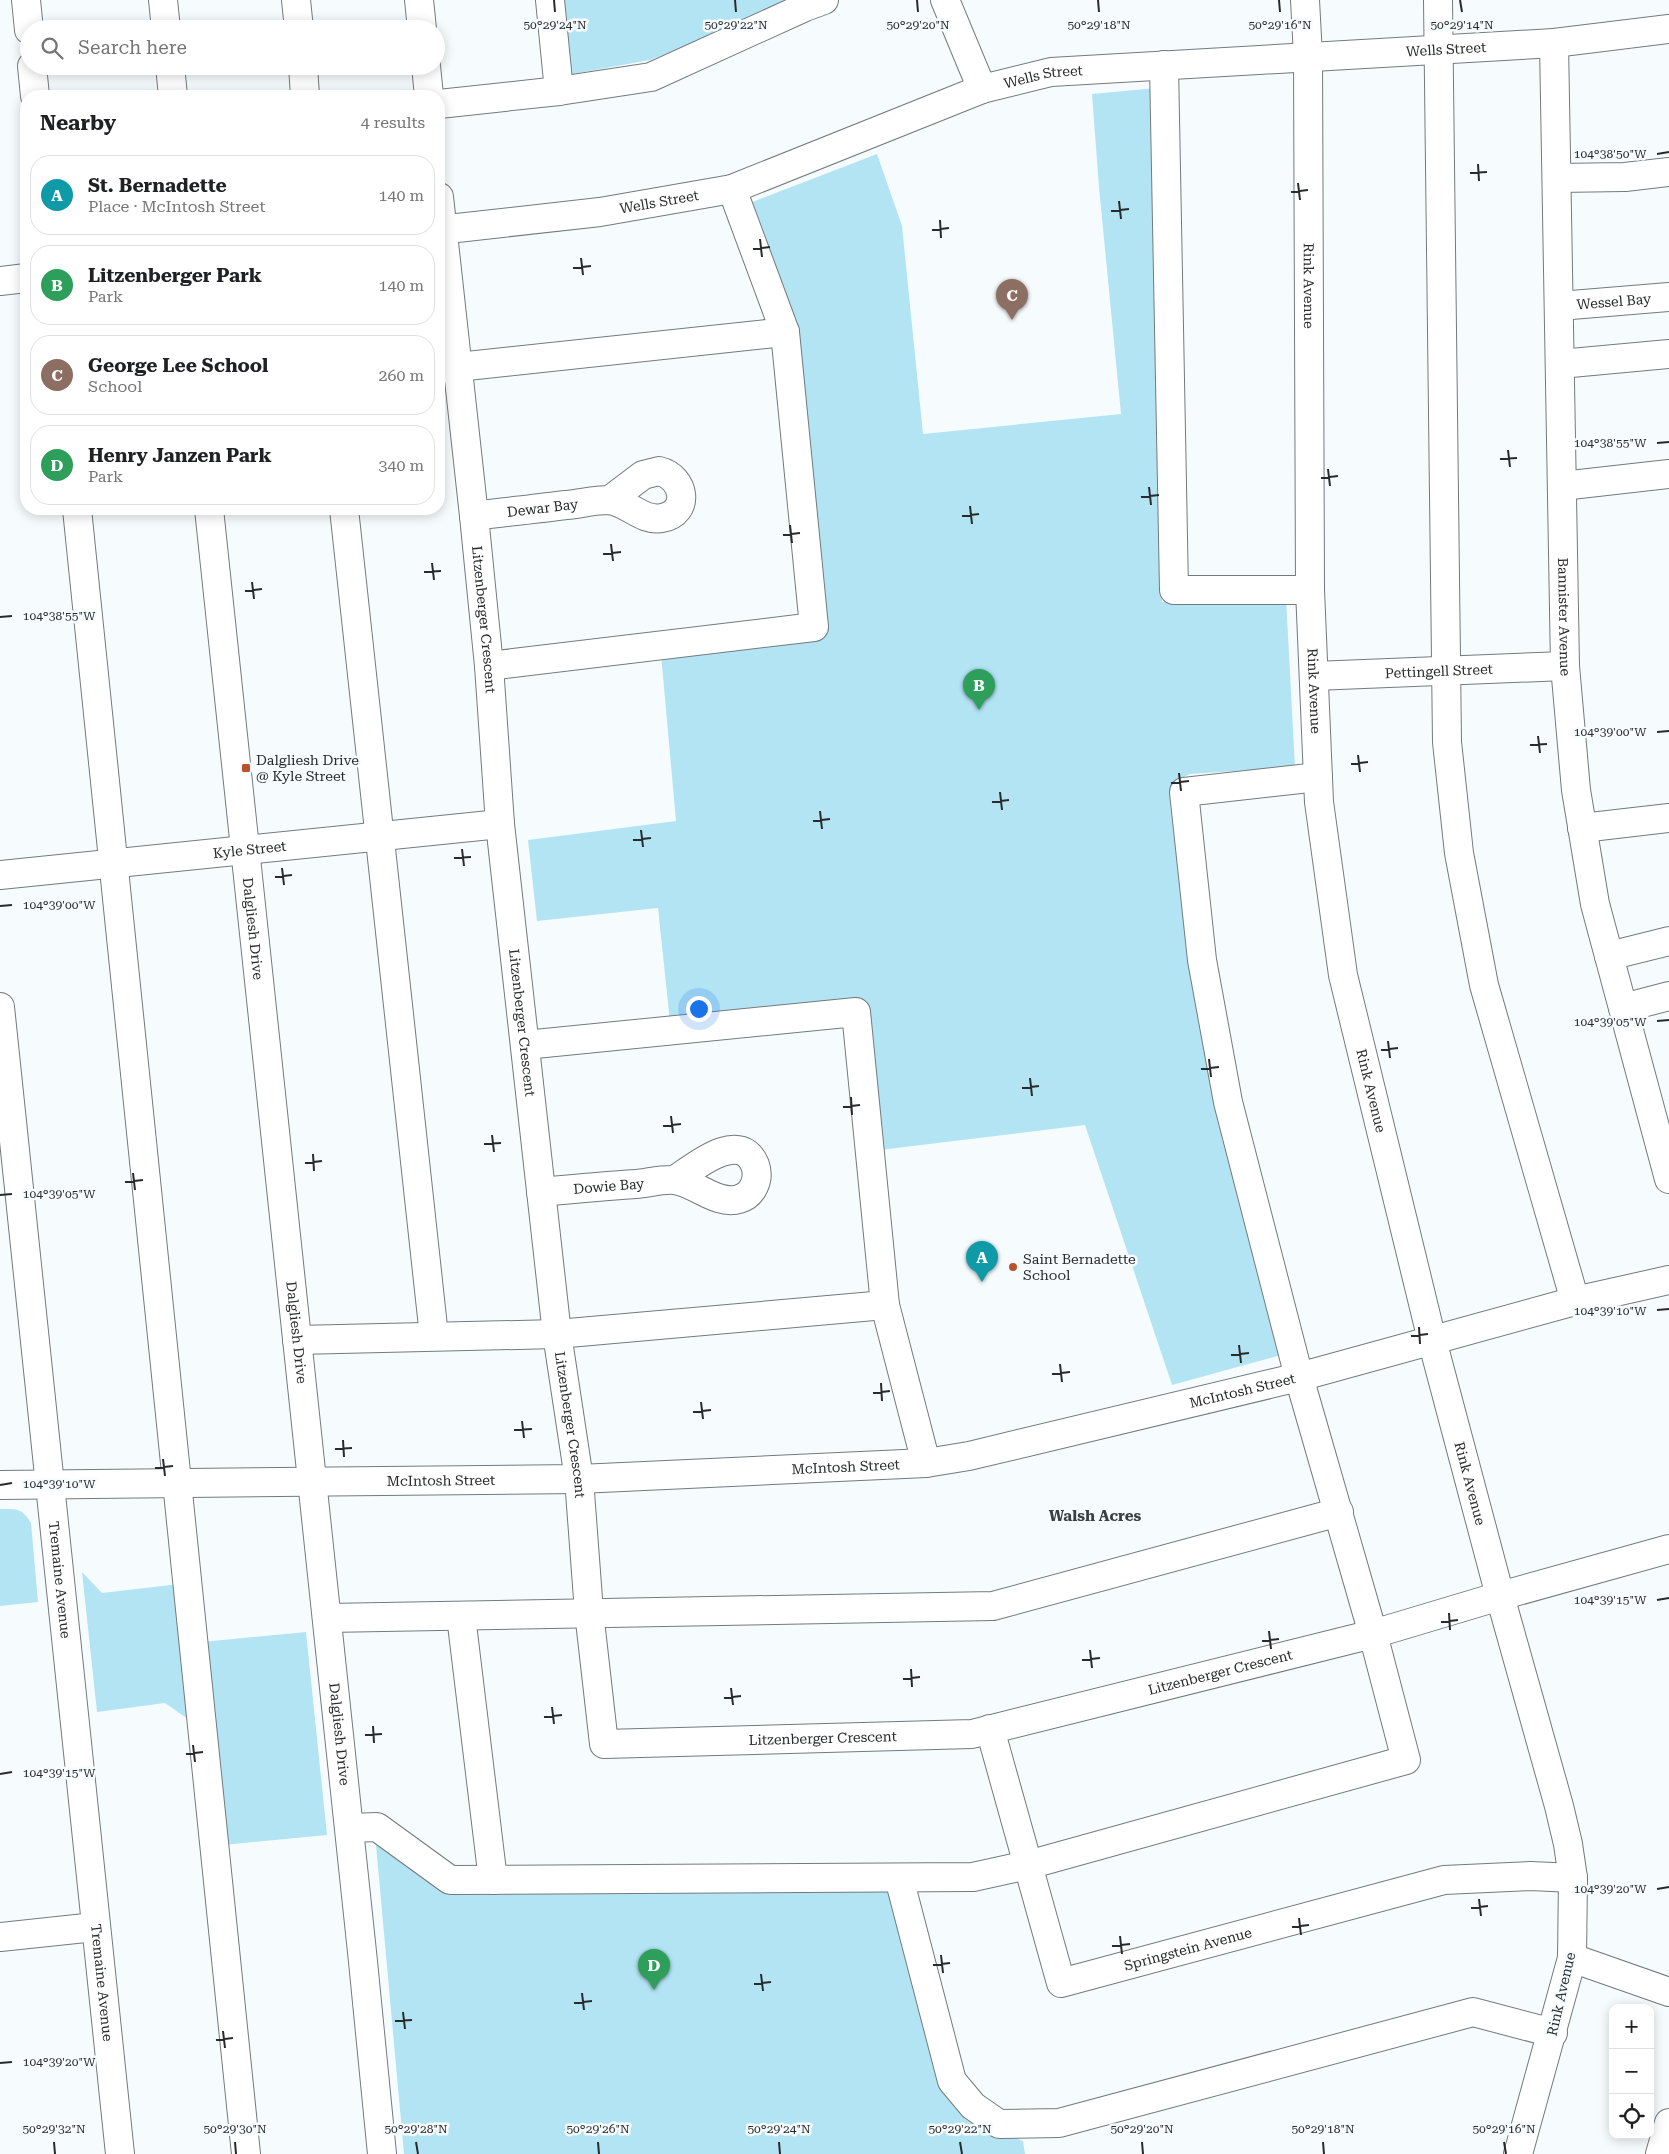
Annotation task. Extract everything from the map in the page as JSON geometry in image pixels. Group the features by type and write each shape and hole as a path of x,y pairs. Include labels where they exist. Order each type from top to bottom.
{"street":[{"path":"26,0 28,20"},
{"path":"163,0 165,20"},
{"path":"296,0 298,20"},
{"path":"419,0 421,20"},
{"path":"550,0 559,91"},
{"path":"945,0 982,89"},
{"name":"Rink Avenue","path":"1305,0 1308,56 1310,590 1319,802 1343,975 1432,1340 1500,1596 1559,1806 1568,1844 1573,1878 1572,1958 1553,2033 1518,2154"},
{"path":"1438,0 1437,49 1447,742 1459,853 1484,985 1575,1301"},
{"path":"445,103 559,91 651,77 810,2"},
{"name":"Wells Street","path":"445,229 600,212 732,189 982,89 1051,72 1554,43 1669,30"},
{"name":"Bannister Avenue","path":"1554,43 1565,666 1576,790 1595,904 1622,1008 1661,1122 1669,1180"},
{"path":"1164,65 1174,590 1310,590"},
{"path":"33,75 34,90"},
{"path":"171,75 172,90"},
{"path":"304,75 305,90"},
{"path":"427,75 428,90"},
{"path":"1557,178 1625,177 1669,172"},
{"path":"489,666 814,627 785,332 732,189"},
{"path":"0,280 20,278"},
{"name":"Wessel Bay","path":"1559,306 1669,298"},
{"name":"Litzenberger Crescent","path":"445,316 448,368 474,516 489,666 500,824 557,1334 579,1479 589,1612 604,1744 965,1735 1374,1634 1500,1596 1669,1549"},
{"path":"448,368 785,332"},
{"path":"1560,364 1669,354"},
{"path":"1562,486 1669,474"},
{"name":"Dewar Bay","path":"474,516 610,500"},
{"path":"78,515 246,2154"},
{"name":"Dalgliesh Drive","path":"210,515 312,1483 351,1828 382,2154"},
{"path":"345,515 434,1336"},
{"name":"Pettingell Street","path":"1314,676 1565,666"},
{"path":"351,1828 378,1827 450,1880 973,1877 1028,1864 1406,1760 1374,1634 1299,1377 1228,1102 1202,960 1184,792 1318,777"},
{"path":"1582,828 1669,818"},
{"name":"Kyle Street","path":"0,875 500,824"},
{"path":"1609,956 1669,941"},
{"path":"1622,1008 1669,996"},
{"name":"Tremaine Avenue","path":"0,1007 3,1067 120,2154"},
{"path":"525,1045 856,1012 885,1305 926,1463"},
{"name":"Dowie Bay","path":"541,1192 675,1180"},
{"name":"McIntosh Street","path":"0,1485 579,1479 926,1463 969,1456 1299,1377 1575,1301 1669,1280"},
{"path":"297,1340 557,1334 885,1305"},
{"path":"328,1618 993,1606 1339,1512"},
{"path":"461,1616 493,1880"},
{"name":"Springstein Avenue","path":"990,1729 1061,1983 1444,1880 1531,1876 1573,1878"},
{"path":"899,1878 952,2081 973,2106 999,2124 1059,2123 1473,2012 1553,2033"},
{"path":"0,1937 95,1927"},
{"path":"1572,1958 1669,1992"},
{"path":"1660,2154 1669,2124"}],"shaded area":[{"path":"561,0 787,0 789,4 650,60 567,75"},
{"path":"1156,88 1162,602 1286,598 1295,767 1190,774 1173,782 1173,819 1191,953 1281,1355 1172,1385 1085,1125 880,1150 866,1002 793,1007 670,1022 658,908 537,921 528,840 676,821 661,654 825,634 750,203 877,154 902,226 923,434 1121,414 1092,94"},
{"path":"0,1509 18,1510 25,1514 31,1523 38,1602 0,1606"},
{"path":"82,1572 102,1593 179,1584 195,1724 165,1703 97,1712"},
{"path":"306,1632 327,1835 223,1845 202,1642"},
{"path":"375,1834 452,1891 892,1887 946,2089 993,2129 1023,2141 1025,2154 404,2154"}],"place":[{"name":"George Lee School","path":"1012,320"},
{"name":"Litzenberger Park","path":"979,710"},
{"name":"Dalgliesh Drive @ Kyle Street","path":"246,768"},
{"name":"Saint Bernadette School","path":"1013,1267"},
{"name":"St. Bernadette","path":"982,1282"},
{"name":"Henry Janzen Park","path":"654,1990"}],"district":[{"name":"Walsh Acres","path":"1095,1516"}]}
